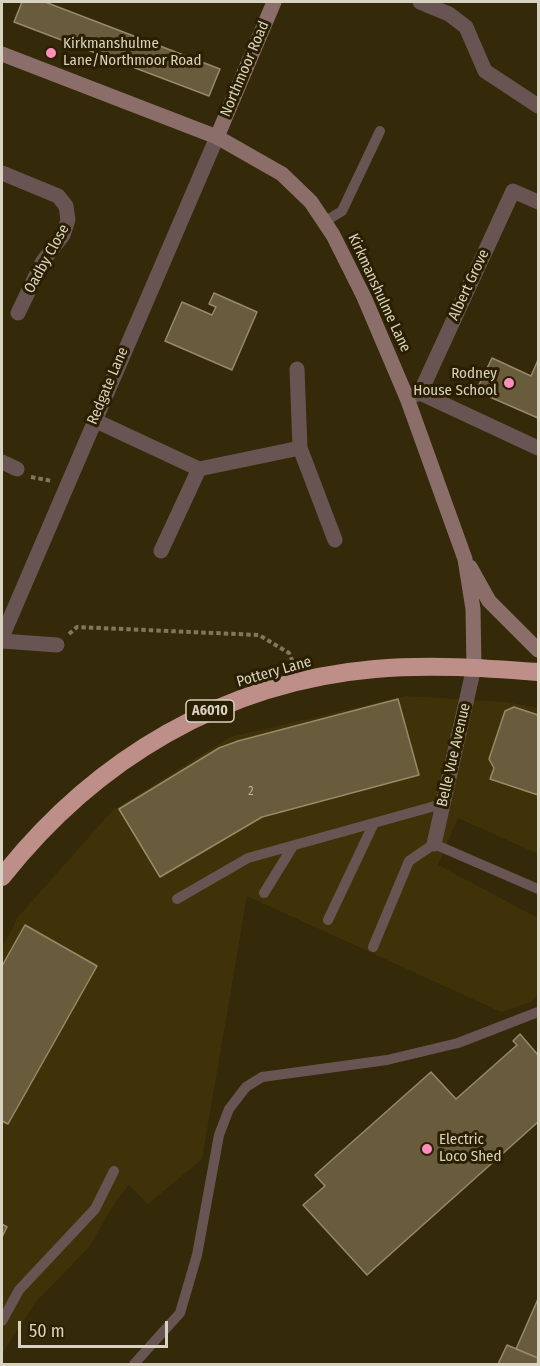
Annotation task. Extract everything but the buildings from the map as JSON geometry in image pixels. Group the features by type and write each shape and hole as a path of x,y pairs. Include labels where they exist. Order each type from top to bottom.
{"highway":[{"name":"Pottery Lane","path":"2,877 45,826 98,778 148,743 201,715 251,695 301,681 374,669 414,666 474,667"},
{"name":"A6010","path":"474,667 538,672"}],"street":[{"name":"Northmoor Road","path":"217,137 274,2"},
{"path":"420,2 449,14 466,27 485,71 538,106"},
{"name":"Kirkmanshulme Lane","path":"2,54 217,137 282,174 311,202 364,297 413,395 465,559 473,609 474,667"},
{"name":"Redgate Lane","path":"2,639 67,482 217,137"},
{"name":"Oadby Close","path":"2,173 58,196 66,206 68,220 63,235 43,261 18,313"},
{"name":"Albert Grove","path":"413,395 513,191 538,202"},
{"path":"297,369 300,448 335,540"},
{"path":"413,395 538,448"},
{"path":"94,420 199,469 300,448"},
{"path":"2,462 17,469"},
{"path":"161,551 199,469"},
{"name":"Kirkmanshulme Lane","path":"465,559 489,601 538,650"},
{"path":"2,639 57,645"},
{"name":"Belle Vue Avenue","path":"434,844 474,667"}],"lane":[{"path":"324,222 342,211 380,131"},
{"path":"177,899 248,858 442,804"},
{"path":"328,920 374,823"},
{"path":"373,947 409,861 434,844 538,889"},
{"path":"264,893 293,846"},
{"path":"134,1365 180,1313 197,1255 219,1135 229,1109 246,1087 262,1077 387,1060 458,1043 538,1012"},
{"path":"2,1321 19,1290 95,1209 114,1171"}],"path":[{"path":"17,469 34,479 67,482"},
{"path":"57,645 77,627 259,635 289,653 301,681"}],"shaded area":[{"path":"406,696 506,702 538,708 538,854 458,818 438,865 538,918 538,993 531,1002 501,1012 247,896 202,1159 148,1204 129,1185 116,1201 89,1247 35,1303 2,1354 2,948 18,917 112,811 230,737"}],"place":[{"name":"Kirkmanshulme Lane/Northmoor Road","path":"51,53"},
{"name":"Rodney House School","path":"509,383"},
{"name":"Electric Loco Shed","path":"427,1149"}]}
